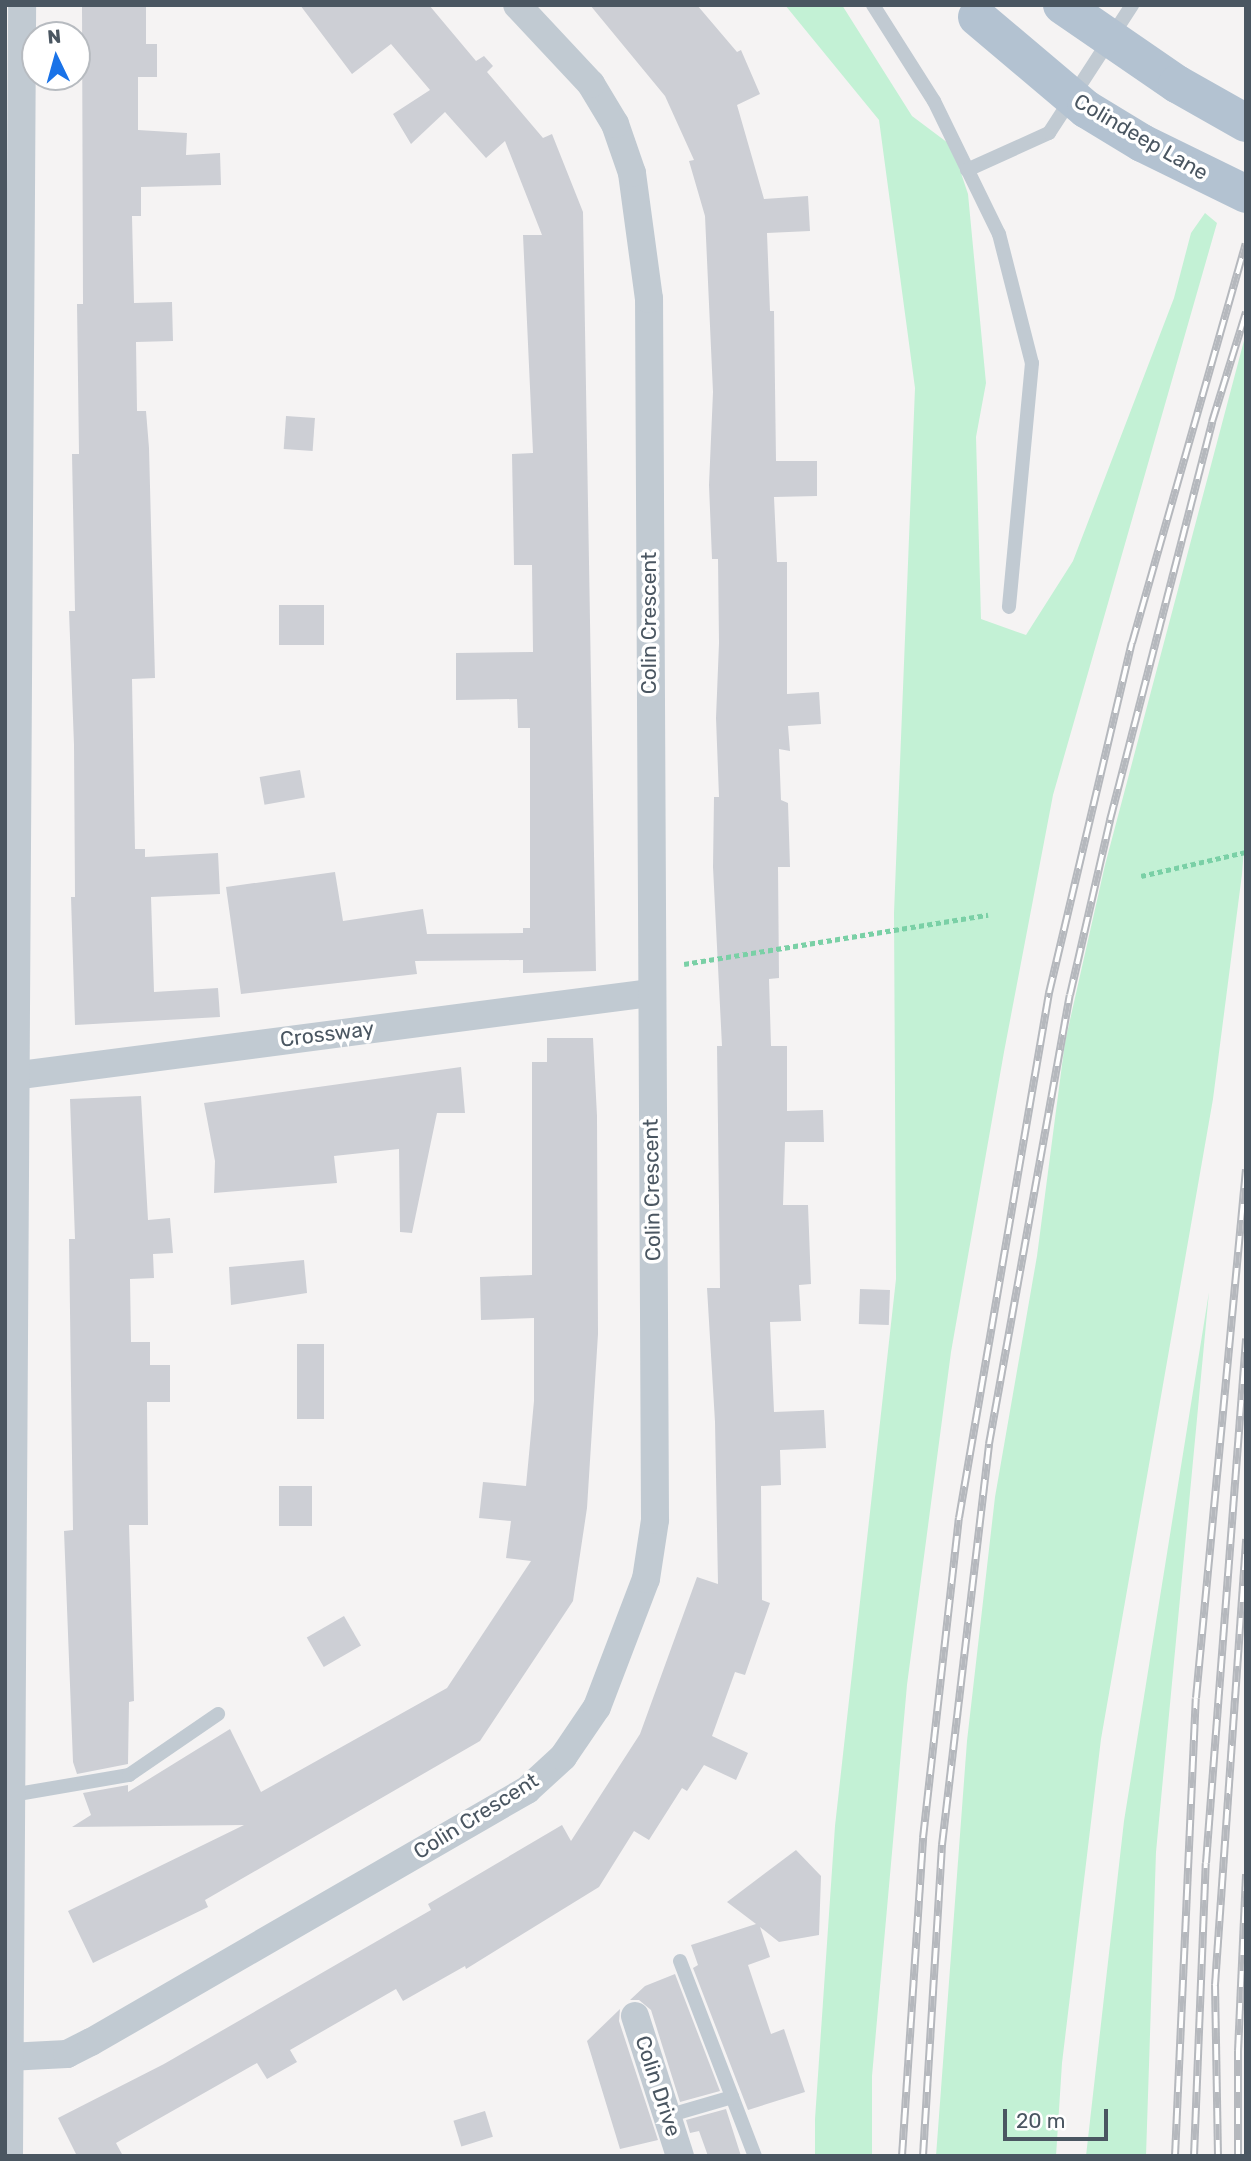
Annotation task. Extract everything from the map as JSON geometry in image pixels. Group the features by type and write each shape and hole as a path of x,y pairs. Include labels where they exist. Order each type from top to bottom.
{"main road":[{"path":"1062,5 1177,84 1246,123"},
{"name":"Colindeep Lane","path":"977,17 1086,109 1142,143 1246,194"}],"street":[{"path":"9,2156 12,1795 11,1075 22,5"},
{"name":"Colin Crescent","path":"8,2057 67,2054 91,2042 527,1790 563,1757 597,1707 646,1579 656,1520 650,981 649,299 634,186 615,124 591,85 517,5"},
{"name":"Crossway","path":"11,1075 650,981"},
{"name":"Colin Drive","path":"635,2016 680,2156"}],"lane":[{"path":"873,5 934,102 999,234 1032,363 1009,607"},
{"path":"967,170 1049,133 1132,5"},
{"path":"12,1795 129,1775 218,1714"},
{"path":"680,1961 755,2156"},
{"path":"667,2116 732,2097"}],"path":[{"path":"1141,876 1246,852"},
{"path":"650,981 988,915"}],"green space":[{"path":"785,5 842,5 912,116 952,146 968,194 986,383 976,437 981,619 1026,635 1073,561 1174,298 1191,233 1205,213 1217,223 1053,795 1004,1052 951,1352 907,1685 872,2076 872,2156 815,2156 815,2119 835,1826 896,1279 894,913 915,388 879,120"},
{"path":"1246,333 1246,822 1242,874 1213,1099 1101,1739 1062,2063 1056,2156 936,2156 967,1741 995,1497 1037,1256 1065,1042 1105,865"},
{"path":"1209,1292 1156,1852 1146,2156 1086,2156 1124,1821"}],"building":[{"path":"82,5 146,5 146,44 157,44 157,77 138,77 138,130 187,133 186,155 220,153 221,185 141,187 141,216 132,216 134,303 172,302 173,341 136,342 137,411 146,411 149,448 155,678 132,679 135,849 145,849 145,857 218,853 220,894 151,897 154,992 218,988 220,1017 75,1025 71,897 75,897 74,745 69,611 75,611 72,454 79,454 77,304 83,304 82,91 91,91 91,21 82,21"},
{"path":"300,5 429,5 476,61 484,56 493,66 487,72 543,138 552,134 583,212 596,971 523,973 523,960 415,961 417,974 241,994 226,887 335,872 343,921 423,909 427,934 523,933 523,928 530,928 530,728 518,728 517,699 456,700 456,653 533,652 532,565 514,565 512,454 533,453 523,235 542,235 505,141 486,158 445,112 411,144 393,114 430,90 391,44 352,74"},
{"path":"590,5 697,5 737,52 741,50 760,94 737,105 764,199 808,196 810,231 767,233 770,311 774,311 776,461 817,461 817,496 774,497 777,562 787,562 787,694 819,692 821,724 788,726 790,751 779,749 781,800 788,803 790,867 778,867 779,978 769,979 771,1046 787,1046 787,1111 823,1110 824,1142 785,1142 783,1205 808,1205 811,1284 799,1285 801,1321 770,1322 774,1412 824,1410 826,1448 780,1450 781,1485 761,1486 762,1600 770,1603 745,1675 735,1672 712,1736 748,1753 736,1780 704,1765 687,1791 682,1788 649,1840 634,1831 599,1887 466,1969 465,1966 403,2001 396,1989 290,2050 297,2062 267,2079 257,2063 116,2143 123,2156 77,2156 58,2118 164,2064 431,1910 428,1904 562,1825 571,1841 640,1734 697,1577 718,1584 715,1422 707,1288 720,1288 717,1046 722,1046 713,867 714,797 719,797 716,718 719,643 718,559 712,559 709,485 713,392 705,216 689,161 694,160 665,96"},
{"path":"286,416 315,418 313,451 284,449"},
{"path":"279,605 324,605 324,645 279,645"},
{"path":"300,770 305,798 264,805 260,777"},
{"path":"547,1038 593,1038 597,1116 598,1334 587,1508 573,1601 480,1741 205,1900 208,1907 93,1963 68,1911 244,1825 72,1827 91,1815 83,1793 128,1785 128,1792 230,1729 261,1792 447,1688 531,1561 506,1558 511,1521 479,1518 483,1482 526,1486 534,1401 534,1318 481,1320 480,1277 532,1275 532,1062 547,1062"},
{"path":"461,1067 465,1113 437,1113 412,1233 400,1232 399,1149 334,1156 337,1183 214,1193 215,1161 204,1103"},
{"path":"141,1096 148,1220 170,1218 173,1253 153,1254 154,1278 130,1279 131,1342 150,1342 150,1365 170,1365 170,1402 147,1402 148,1525 129,1525 134,1701 129,1702 128,1764 77,1774 73,1762 64,1531 73,1530 69,1239 75,1239 70,1099"},
{"path":"304,1260 307,1293 231,1305 229,1267"},
{"path":"860,1289 890,1290 889,1325 859,1324"},
{"path":"297,1344 324,1344 324,1419 297,1419"},
{"path":"279,1486 312,1486 312,1526 279,1526"},
{"path":"344,1616 361,1645 324,1667 307,1638"},
{"path":"796,1850 821,1876 819,1935 779,1942 760,1927 770,1957 748,1965 771,2034 784,2029 805,2092 748,2110 693,1968 698,1965 691,1945 756,1924 727,1902"},
{"path":"675,1974 720,2091 680,2102 651,2010 639,2000 630,2000 645,1986"},
{"path":"620,2009 619,2021 658,2140 620,2149 587,2041"},
{"path":"726,2109 741,2156 708,2156 699,2131 690,2133 686,2120"},
{"path":"485,2111 493,2137 461,2146 453,2121"}],"railway":[{"path":"902,2156 923,1838 959,1518 1049,993 1132,643 1246,244"},
{"path":"923,2156 942,1845 989,1444 1070,995 1110,820 1212,422 1246,312"},
{"path":"1175,2156 1196,1698 1246,1169"},
{"path":"1194,2156 1206,1863 1246,1339"},
{"path":"1218,2156 1215,1985 1246,1539"},
{"path":"1238,2156 1238,2051 1246,1874"}]}
